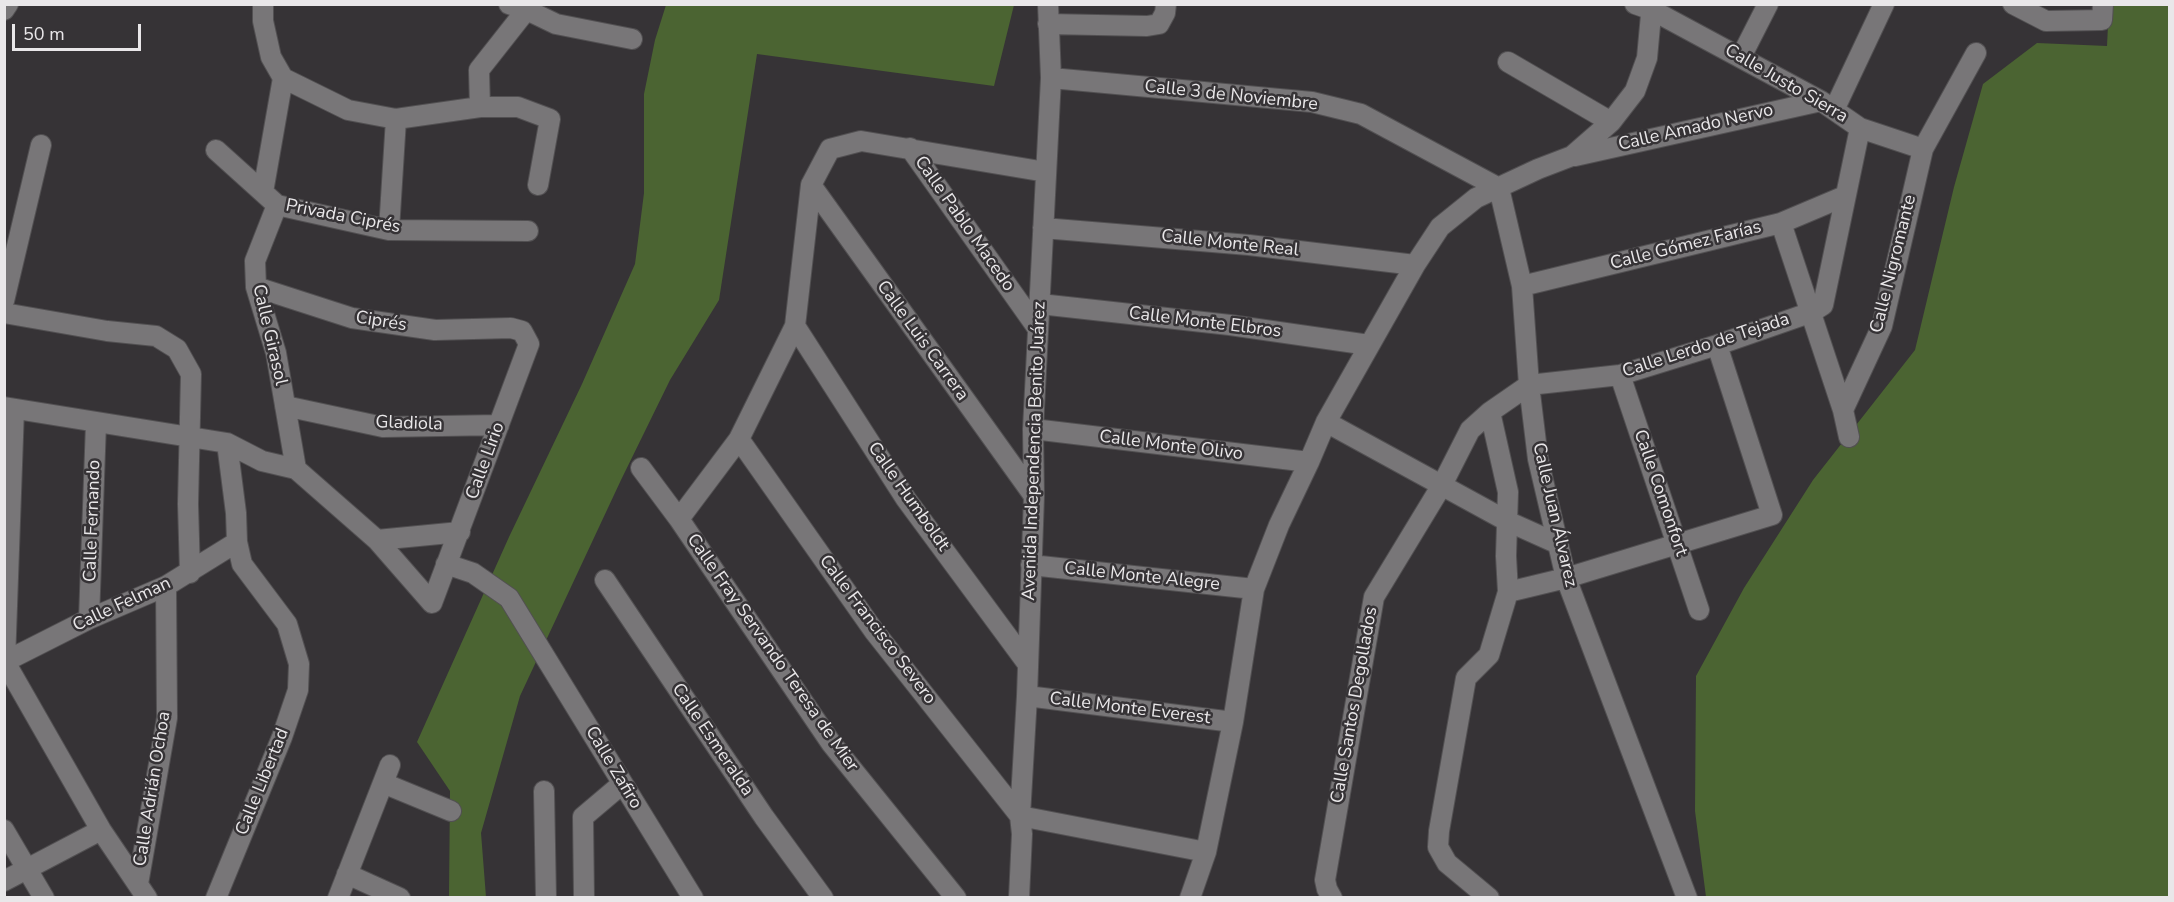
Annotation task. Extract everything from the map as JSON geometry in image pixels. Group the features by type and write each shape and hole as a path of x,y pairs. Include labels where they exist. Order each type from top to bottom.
{"street":[{"path":"4,10 8,4"},
{"path":"263,4 263,21 271,57 282,78 348,110 396,119 480,107 518,107 550,119 538,185"},
{"path":"1048,14 1147,26 1159,24 1165,13 1166,4"},
{"path":"1741,57 1768,4"},
{"path":"1828,105 1884,4"},
{"path":"2013,4 2046,21 2103,12"},
{"path":"480,107 479,70 522,6 556,24 632,39"},
{"path":"1190,897 1206,852 1233,723 1254,590 1279,525 1326,422 1415,265 1440,227 1476,198 1572,156 1611,122 1635,91 1647,58 1647,6"},
{"name":"Calle Justo Sierra","path":"1647,6 1828,105 1860,128 1923,149"},
{"name":"Avenida Independencia Benito Juárez","path":"1019,897 1022,834 1020,816 1034,496 1034,429 1051,78 1048,14"},
{"name":"Calle Nigromante","path":"1843,410 1882,326 1923,149 1976,53"},
{"path":"1508,62 1611,122"},
{"name":"Calle Girasol","path":"282,78 270,198 255,261 256,287 276,353 296,469"},
{"name":"Calle 3 de Noviembre","path":"1051,78 1312,102 1341,109 1361,114 1499,188"},
{"name":"Calle Amado Nervo","path":"1572,156 1828,105"},
{"path":"389,230 396,119"},
{"path":"1812,312 1823,305 1860,128"},
{"name":"Calle Fray Servando Teresa de Mier","path":"680,519 739,439 795,326 811,185 830,149 861,141 1046,172"},
{"path":"4,301 40,145"},
{"name":"Calle Pablo Macedo","path":"910,148 1038,329"},
{"name":"Privada Ciprés","path":"216,150 270,198 389,230 528,231"},
{"name":"Calle Luis Carrera","path":"811,185 1034,496"},
{"name":"Calle Juan Álvarez","path":"1499,188 1522,286 1529,385 1538,459 1556,543 1566,578 1687,897"},
{"name":"Calle Gómez Farías","path":"1522,286 1781,224 1845,196"},
{"path":"1781,224 1812,312 1843,410 1849,437"},
{"name":"Calle Monte Real","path":"1043,228 1249,244 1415,265"},
{"name":"Ciprés","path":"256,287 352,318 435,330 511,328"},
{"name":"Calle Monte Elbros","path":"1040,304 1230,325 1369,345"},
{"name":"Calle Lerdo de Tejada","path":"1529,385 1620,375 1812,312"},
{"path":"4,313 107,331 156,336 177,349 191,374 188,504 190,573"},
{"name":"Calle Humboldt","path":"795,326 906,499 1027,663"},
{"name":"Calle Lirio","path":"377,540 432,603 529,344 522,331 511,328"},
{"path":"1508,592 1566,578 1772,515 1717,345"},
{"name":"Calle Comonfort","path":"1620,375 1699,610"},
{"name":"Calle Santos Degollados","path":"1332,897 1325,880 1374,597 1442,484 1470,430 1490,412 1529,385"},
{"name":"Gladiola","path":"285,406 383,427 499,425"},
{"path":"142,890 101,830 5,662 9,408 227,443 262,461 296,469 377,540 460,532"},
{"path":"1489,897 1447,863 1438,847 1466,678 1489,655 1508,592 1506,556 1508,492 1490,412"},
{"path":"1326,422 1507,520 1556,543"},
{"name":"Calle Fernando","path":"89,618 96,423"},
{"name":"Calle Monte Olivo","path":"1034,429 1309,462"},
{"name":"Calle Francisco Severo","path":"739,439 873,631 1020,816"},
{"path":"227,443 236,513 237,542"},
{"name":"Calle Fray Servando Teresa de Mier","path":"641,468 680,519 831,743 956,897"},
{"name":"Calle Felman","path":"5,662 89,618 166,586 237,542"},
{"name":"Calle Libertad","path":"216,897 282,737 298,690 299,664 287,624 242,564 237,542"},
{"name":"Calle Zafiro","path":"446,564 473,573 509,598 693,897"},
{"name":"Calle Monte Alegre","path":"1031,565 1254,590"},
{"name":"Calle Esmeralda","path":"605,580 764,817 823,897"},
{"name":"Calle Adrián Ochoa","path":"142,890 167,718 166,586"},
{"name":"Calle Monte Everest","path":"1027,696 1233,723"},
{"path":"338,897 386,774 451,811"},
{"path":"584,897 583,817 622,784"},
{"path":"544,791 546,897"},
{"path":"1020,816 1206,852"},
{"path":"4,830 44,897"},
{"path":"4,881 101,830"},
{"path":"347,874 400,897"}],"green space":[{"path":"666,5 1014,5 994,86 757,54 719,300 670,380 520,696 481,833 486,897 449,897 450,791 417,742 635,264 644,193 644,94 655,40"},
{"path":"2109,5 2169,5 2169,897 1706,897 1695,811 1696,676 1744,588 1813,480 1915,350 1954,187 1983,84 2037,43 2107,46"}]}
